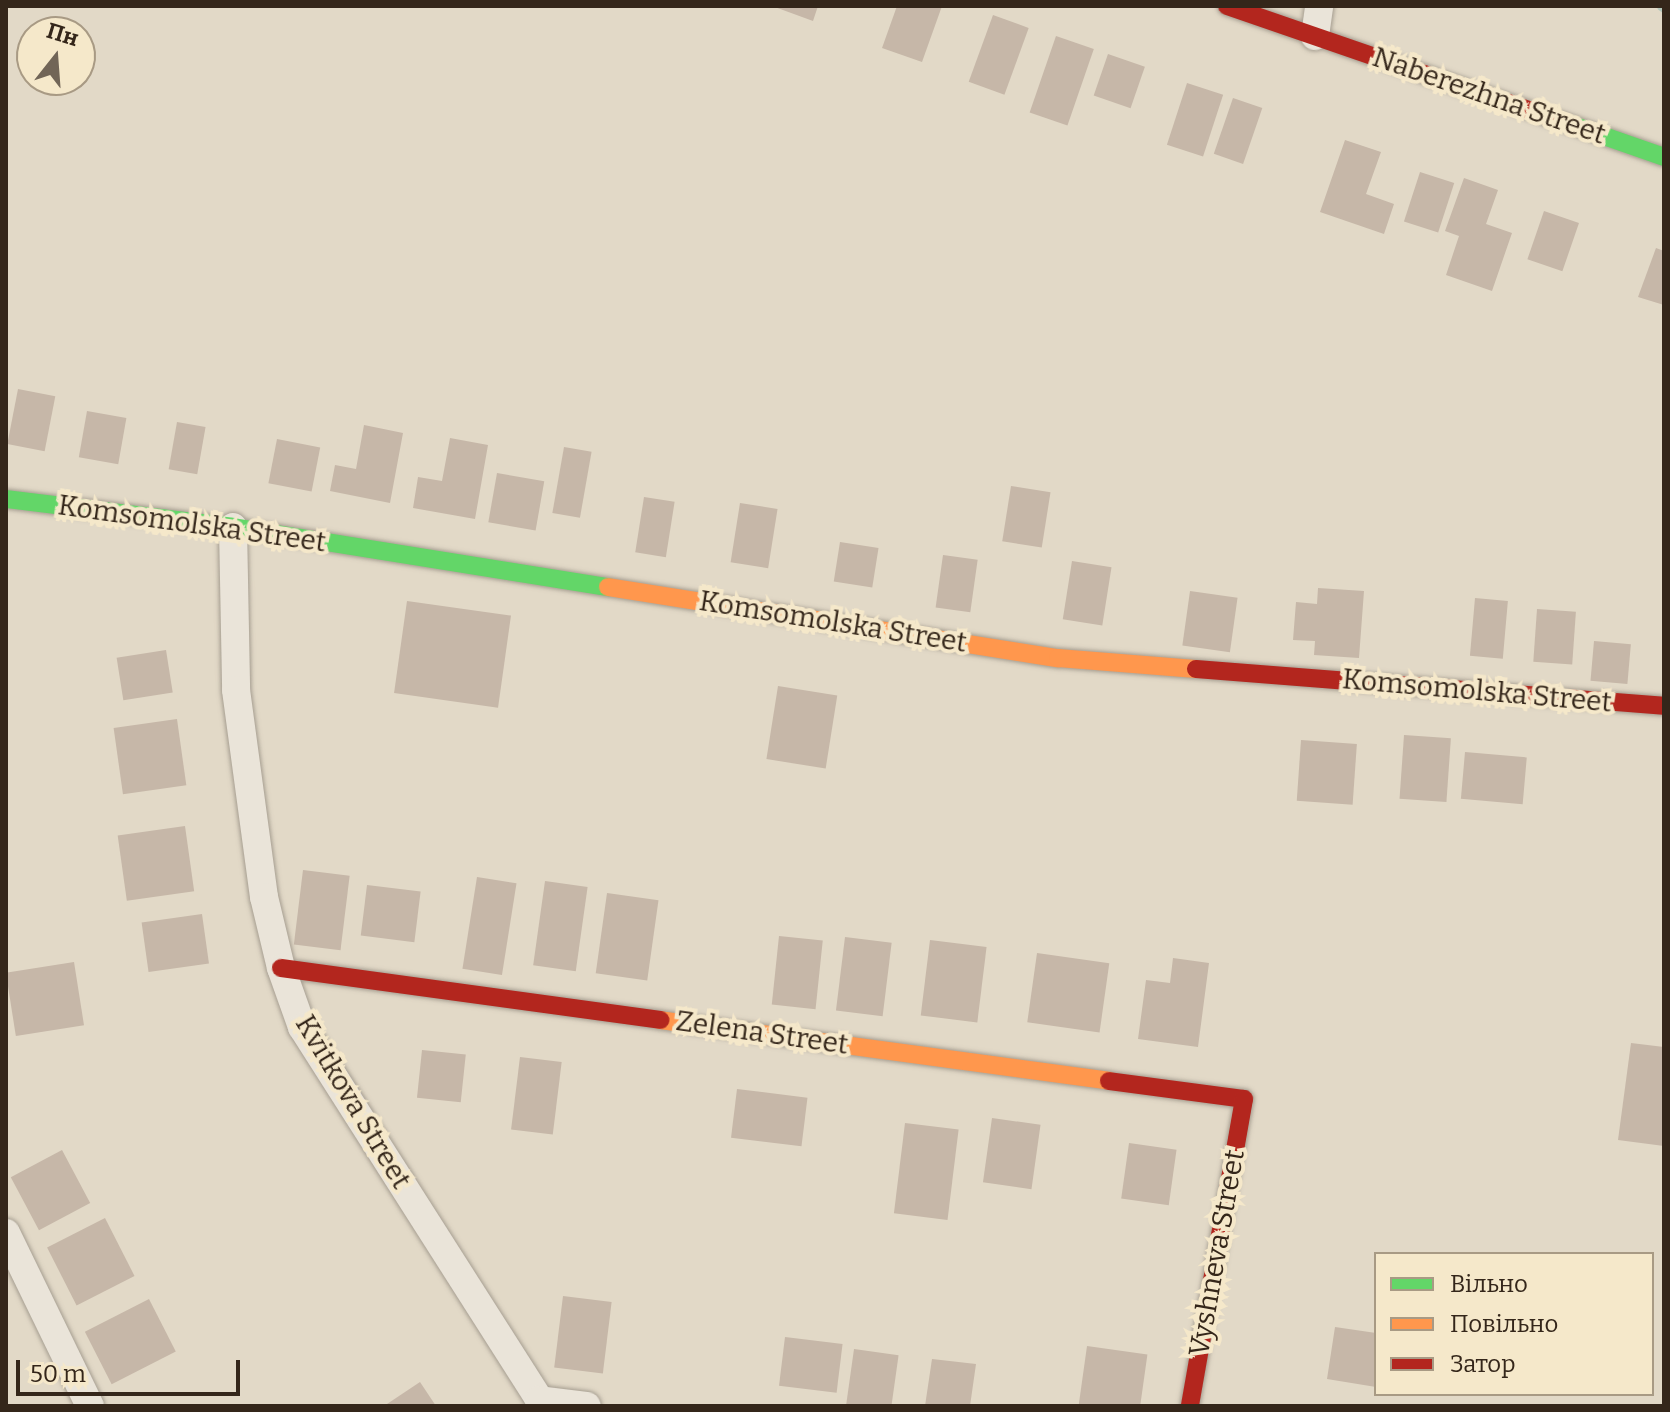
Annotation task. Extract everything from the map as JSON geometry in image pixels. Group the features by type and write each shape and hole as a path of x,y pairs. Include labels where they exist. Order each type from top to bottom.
{"street":[{"name":"Naberezhna Street","path":"1227,6 1664,157"},
{"path":"1315,36 1319,6"},
{"name":"Komsomolska Street","path":"6,499 233,527 1058,658 1664,706"},
{"name":"Kvitkova Street","path":"233,527 236,690 264,897 281,968 302,1027 541,1403"},
{"name":"Zelena Street","path":"281,968 1244,1099"},
{"name":"Vyshneva Street","path":"1190,1406 1244,1099"},
{"path":"6,1233 90,1406"},
{"path":"541,1403 587,1406"}],"building":[{"path":"772,6 818,6 813,21"},
{"path":"897,6 942,6 922,62 882,48"},
{"path":"993,15 1029,28 1004,95 969,82"},
{"path":"1056,36 1094,49 1067,126 1030,113"},
{"path":"1108,54 1145,67 1131,108 1094,96"},
{"path":"1187,83 1223,95 1203,157 1167,145"},
{"path":"1233,98 1262,108 1243,164 1214,154"},
{"path":"1345,140 1381,152 1366,194 1394,204 1384,234 1320,212"},
{"path":"1420,172 1454,183 1438,233 1404,221"},
{"path":"1464,178 1498,190 1486,224 1512,233 1492,291 1446,275 1459,236 1445,231"},
{"path":"1544,211 1579,223 1562,271 1527,259"},
{"path":"1656,248 1664,251 1664,305 1638,297"},
{"path":"18,389 55,396 45,451 7,444"},
{"path":"87,411 126,418 118,464 79,457"},
{"path":"177,422 206,427 197,474 169,469"},
{"path":"364,425 403,433 390,503 330,491 335,465 356,469"},
{"path":"450,438 488,445 475,519 413,508 418,477 442,481"},
{"path":"277,439 320,447 312,492 268,483"},
{"path":"564,447 592,452 580,518 552,513"},
{"path":"497,473 544,481 536,531 488,522"},
{"path":"1011,486 1051,492 1042,548 1002,541"},
{"path":"644,497 675,502 666,557 635,552"},
{"path":"740,503 778,509 768,568 731,562"},
{"path":"840,542 879,548 872,588 834,582"},
{"path":"943,555 978,560 970,612 936,607"},
{"path":"1072,561 1112,567 1102,626 1063,619"},
{"path":"1318,588 1364,591 1359,658 1314,655 1315,641 1293,640 1296,602 1317,604"},
{"path":"1190,591 1238,598 1230,652 1182,645"},
{"path":"1475,598 1508,601 1503,659 1470,656"},
{"path":"407,601 511,616 498,708 394,693"},
{"path":"1537,609 1576,612 1572,665 1533,662"},
{"path":"1594,641 1631,644 1627,684 1591,681"},
{"path":"166,650 173,692 123,700 117,658"},
{"path":"778,686 837,695 826,768 766,759"},
{"path":"177,719 186,785 123,794 114,728"},
{"path":"1404,735 1451,738 1446,802 1400,799"},
{"path":"1301,740 1357,744 1353,805 1297,801"},
{"path":"1465,752 1527,757 1523,804 1461,799"},
{"path":"185,826 194,891 127,901 118,835"},
{"path":"303,870 350,876 341,950 294,944"},
{"path":"477,877 517,883 502,975 462,969"},
{"path":"545,881 588,887 576,971 533,965"},
{"path":"367,885 421,892 414,942 361,936"},
{"path":"607,893 658,900 647,980 596,973"},
{"path":"202,914 209,964 149,972 142,922"},
{"path":"779,936 823,941 816,1009 772,1005"},
{"path":"845,937 892,943 883,1016 836,1010"},
{"path":"930,940 987,947 977,1022 921,1015"},
{"path":"1037,953 1109,963 1100,1032 1027,1022"},
{"path":"1173,958 1209,963 1198,1047 1138,1039 1146,980 1170,983"},
{"path":"74,962 84,1025 16,1036 6,973"},
{"path":"1631,1043 1664,1047 1664,1146 1618,1140"},
{"path":"422,1050 466,1055 461,1102 417,1098"},
{"path":"520,1057 562,1062 553,1135 511,1129"},
{"path":"737,1089 807,1098 801,1146 731,1138"},
{"path":"992,1118 1041,1125 1031,1189 983,1182"},
{"path":"905,1123 959,1130 948,1220 894,1213"},
{"path":"1129,1143 1177,1150 1169,1205 1121,1198"},
{"path":"62,1150 90,1203 39,1230 11,1177"},
{"path":"105,1218 135,1276 77,1305 47,1248"},
{"path":"563,1296 612,1302 603,1373 554,1367"},
{"path":"149,1299 176,1352 112,1384 85,1332"},
{"path":"1335,1327 1374,1333 1374,1387 1327,1379"},
{"path":"785,1337 843,1344 837,1393 779,1386"},
{"path":"1087,1346 1147,1354 1140,1406 1079,1406"},
{"path":"854,1349 899,1355 891,1406 846,1405"},
{"path":"932,1359 976,1364 970,1406 925,1406"},
{"path":"420,1382 436,1406 384,1406"}],"traffic: fast":[{"path":"1555,119 1664,157"},
{"path":"6,499 233,527 608,587"}],"traffic: slow":[{"path":"608,587 1058,658 1196,669"},
{"path":"660,1020 1109,1081"}],"traffic: jam":[{"path":"1227,6 1555,119"},
{"path":"1196,669 1664,706"},
{"path":"281,968 660,1020"},
{"path":"1109,1081 1244,1099 1190,1406"}]}
